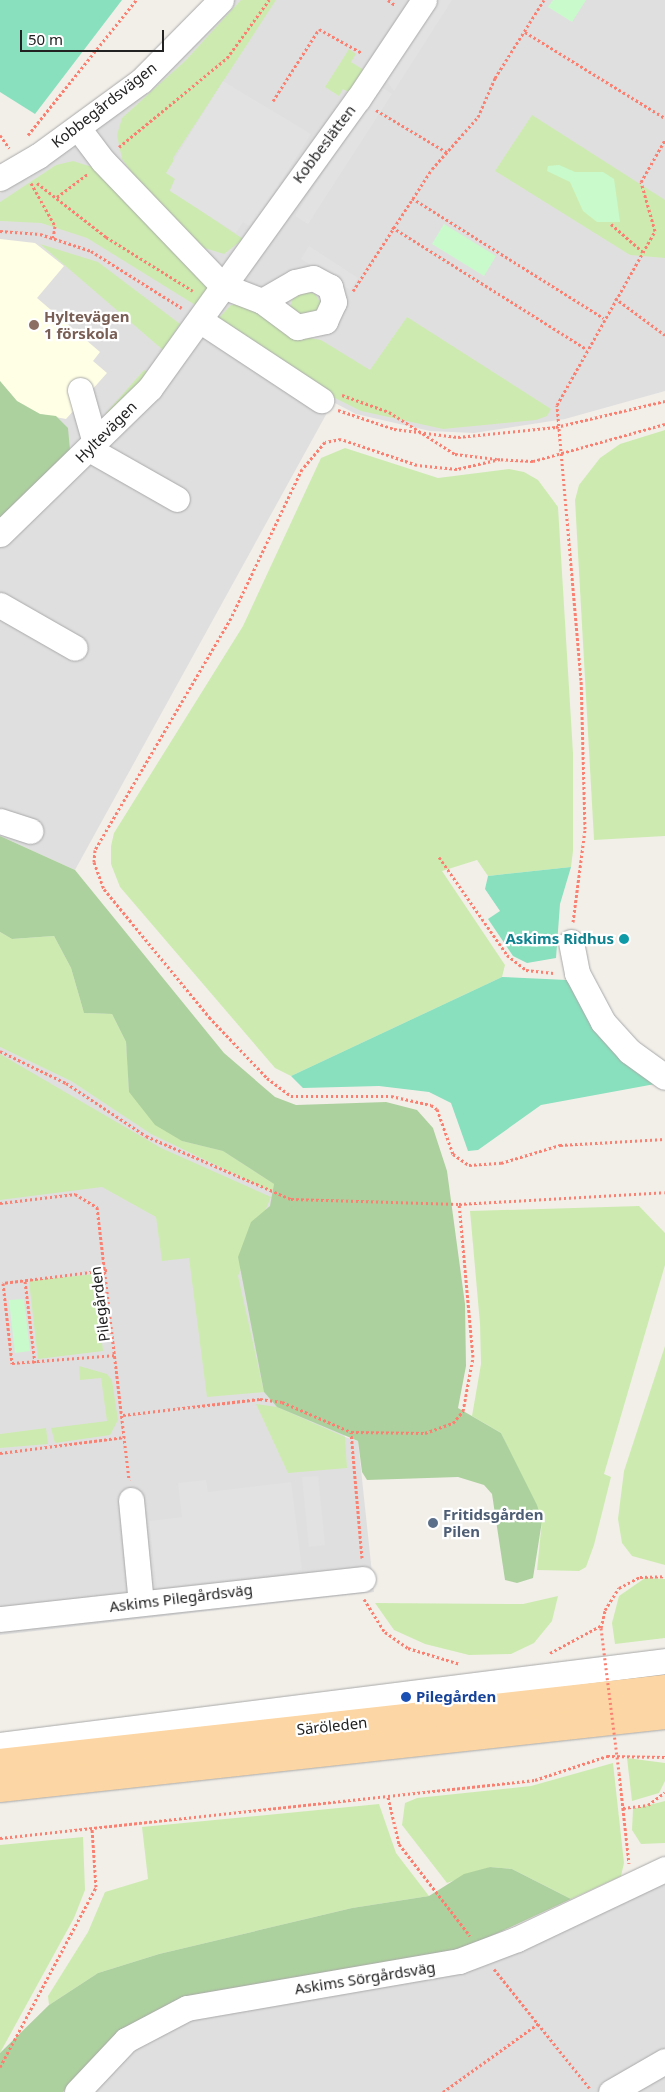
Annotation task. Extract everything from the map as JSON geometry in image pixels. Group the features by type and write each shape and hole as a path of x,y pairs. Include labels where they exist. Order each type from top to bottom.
{"main road":[{"name":"Säröleden","path":"0,1763 665,1689"},
{"name":"Säröleden","path":"0,1788 665,1715"}],"street":[{"name":"Kobbegårdsvägen","path":"0,178 78,128 141,81 221,0"},
{"name":"Kobbeslätten","path":"223,286 358,99 424,0"},
{"path":"78,128 103,161 223,286 262,301 288,322 307,327 325,321 333,294 322,282 303,278 262,301"},
{"name":"Hyltevägen","path":"0,534 150,388 201,321 223,286"},
{"path":"201,321 321,400"},
{"path":"80,390 92,446 177,499"},
{"path":"0,605 76,648"},
{"path":"0,821 30,832"},
{"path":"571,942 577,973 617,1039 665,1077"},
{"path":"131,1500 141,1603"},
{"name":"Askims Pilegårdsväg","path":"0,1619 363,1579"},
{"path":"0,1745 665,1661"},
{"name":"Askims Sörgårdsväg","path":"77,2092 106,2057 132,2036 187,2008 396,1974 482,1953 665,1869"},
{"path":"611,2092 665,2061"}],"path":[{"path":"26,139 136,0"},
{"path":"57,197 227,58 269,0"},
{"path":"333,294 357,290 392,226 412,198 478,117 495,78 544,0"},
{"path":"273,101 319,29 380,64"},
{"path":"525,32 665,118"},
{"path":"358,99 448,153"},
{"path":"571,942 585,829 581,680 561,454 556,427 561,390 655,231 641,182 665,140"},
{"path":"5,153 18,144"},
{"path":"412,198 603,318"},
{"path":"611,224 642,252"},
{"path":"392,226 585,348"},
{"path":"0,230 40,234 91,251 201,321"},
{"path":"615,298 665,335"},
{"path":"321,400 357,418 424,435 490,436 556,427 665,401"},
{"path":"665,424 533,461 500,459 440,469 341,439 325,442 302,469 231,618 95,850 94,862 104,889 180,983 266,1078 291,1096 391,1096 431,1105 437,1109 453,1154 469,1165 501,1163 560,1146 665,1139"},
{"path":"439,857 517,965 537,973 577,973"},
{"path":"0,1051 66,1083 146,1136 266,1192 316,1202 459,1204 665,1192"},
{"name":"Pilegården","path":"0,1203 74,1194 88,1199 101,1220 117,1355 131,1500"},
{"path":"123,1415 260,1399 282,1402 351,1432 425,1433 454,1423 463,1411 472,1339 459,1204"},
{"path":"107,1270 3,1283 12,1362 35,1364 117,1355"},
{"path":"25,1281 35,1364"},
{"path":"351,1432 364,1598 385,1632 425,1655 465,1665"},
{"path":"0,1453 125,1437"},
{"path":"0,1449 10,1452"},
{"path":"629,1858 602,1626 605,1610 619,1588 640,1577 665,1576"},
{"path":"564,1645 602,1626"},
{"path":"598,1657 616,1654"},
{"path":"0,1838 535,1780 608,1756 665,1757"},
{"path":"623,1808 648,1805 665,1792"},
{"path":"388,1797 399,1844 482,1953 593,2092"},
{"path":"0,2066 96,1887 92,1828"},
{"path":"443,2092 539,2023"}],"shaded area":[{"path":"230,0 665,0 665,391 565,419 474,433 430,431 356,414 333,402 75,870 0,836 0,522 40,414 0,381 0,193 59,153"},
{"path":"434,0 452,0 394,91 384,78"},
{"path":"223,81 311,134 261,213 249,226 243,222 236,233 170,191 175,179 166,173"},
{"path":"380,86 392,94 308,224 295,216"},
{"name":"Hyltevägen 1 förskola","path":"0,239 35,243 64,266 37,298 100,352 93,361 107,373 66,419 40,414 17,401 0,381"},
{"path":"309,246 358,278 350,290 301,259"},
{"path":"0,932 274,1184 345,1437 358,1441 374,1592 0,1635"},
{"path":"318,1476 325,1545 309,1547 302,1477"},
{"path":"206,1480 208,1492 291,1482 302,1570 157,1588 149,1521 182,1517 178,1483"},
{"path":"665,1857 665,2092 63,2092 103,2050 138,2022 515,1928"}],"green space":[{"path":"0,0 122,0 35,114 0,92"},
{"path":"241,0 276,0 173,158 175,179 170,190 243,239 224,254 201,247 148,195 122,159 117,135 122,118 185,61"},
{"path":"553,0 586,0 572,22 548,7"},
{"path":"349,49 356,54 351,62 364,70 350,93 343,89 339,96 325,87"},
{"path":"532,115 665,200 665,258 630,255 495,171"},
{"path":"73,161 95,168 209,287 200,308 87,238 41,223 0,221 0,202 56,165"},
{"path":"559,165 575,172 603,172 614,179 620,222 597,222 583,211 570,182 547,171 548,166"},
{"path":"444,224 496,256 484,276 432,244"},
{"path":"40,244 98,262 180,324 163,350"},
{"path":"304,291 315,294 321,304 312,323 289,309 294,296"},
{"path":"242,304 298,336 321,340 370,370 407,317 551,409 547,416 536,420 443,429 361,411 317,389 217,320 231,305"},
{"path":"144,370 149,373 110,415 106,413"},
{"path":"0,381 17,401 40,414 56,416 68,428 70,450 0,522"},
{"path":"665,430 665,836 594,840 575,500 579,485 600,458 620,444"},
{"path":"345,448 438,478 509,469 524,472 538,480 558,507 573,753 573,851 571,867 488,876 477,860 442,871 505,965 502,977 291,1076 275,1068 120,887 111,864 111,846 114,833 243,626 321,458"},
{"path":"0,836 75,870 224,1053 275,1097 296,1105 386,1102 417,1110 433,1128 447,1171 465,1304 466,1366 458,1408 501,1433 537,1505 542,1521 533,1578 517,1583 505,1580 492,1494 484,1485 458,1477 367,1480 362,1472 358,1441 277,1407 264,1392 238,1257 251,1222 270,1206 274,1184 223,1151 182,1141 155,1125 129,1092 126,1042 112,1014 84,1013 71,968 54,936 12,939 0,932"},
{"path":"571,867 560,904 556,958 527,963 513,956 488,919 500,911 485,889 488,876"},
{"path":"0,932 12,939 54,936 71,968 84,1013 112,1014 126,1042 129,1092 182,1141 223,1151 274,1184 272,1192 151,1134 71,1081 0,1047"},
{"path":"502,977 567,980 655,1084 541,1105 478,1150 468,1151 451,1103 429,1092 379,1086 303,1088 291,1076"},
{"path":"0,1054 161,1148 271,1197 238,1276 264,1392 207,1397 189,1258 162,1261 156,1217 102,1187 0,1200"},
{"path":"639,1206 665,1233 665,1265 604,1474 611,1477 594,1545 586,1567 579,1571 537,1570 542,1521 501,1433 472,1416 481,1364 480,1324 470,1211"},
{"path":"94,1274 103,1351 38,1359 29,1281"},
{"path":"24,1299 30,1351 15,1353 9,1300"},
{"path":"665,1346 665,1565 632,1556 622,1543 618,1519 624,1471"},
{"path":"79,1366 107,1374 112,1380 118,1420 110,1435 55,1443 51,1428 107,1421 101,1378 80,1380"},
{"path":"256,1404 277,1407 345,1437 347,1468 288,1473"},
{"path":"46,1428 48,1444 0,1448 0,1434"},
{"path":"645,1578 665,1579 665,1638 615,1644 612,1623 619,1596"},
{"path":"558,1596 552,1621 534,1643 511,1654 469,1655 425,1644 394,1630 375,1603 523,1604"},
{"path":"627,1758 665,1763 665,1781 659,1793 632,1801"},
{"path":"613,1763 624,1863 621,1876 571,1899 512,1869 490,1867 447,1883 402,1825 405,1803 417,1798 531,1786"},
{"path":"665,1801 665,1843 641,1844 632,1830 633,1809"},
{"path":"379,1804 396,1853 429,1896 352,1908 159,1954 98,1973 49,2005 48,1996 88,1932 105,1892 148,1879 142,1827"},
{"path":"83,1837 85,1890 74,1918 0,2053 0,1845"},
{"path":"490,1867 512,1869 571,1899 459,1951 212,1993 103,2050 63,2092 0,2092 0,2053 49,2005 98,1973 159,1954 352,1908 429,1896 464,1874"}],"place":[{"name":"Hyltevägen 1 förskola","path":"34,325"},
{"name":"Askims Ridhus","path":"624,939"},
{"name":"Fritidsgården Pilen","path":"433,1523"},
{"name":"Pilegården","path":"406,1697"}]}
